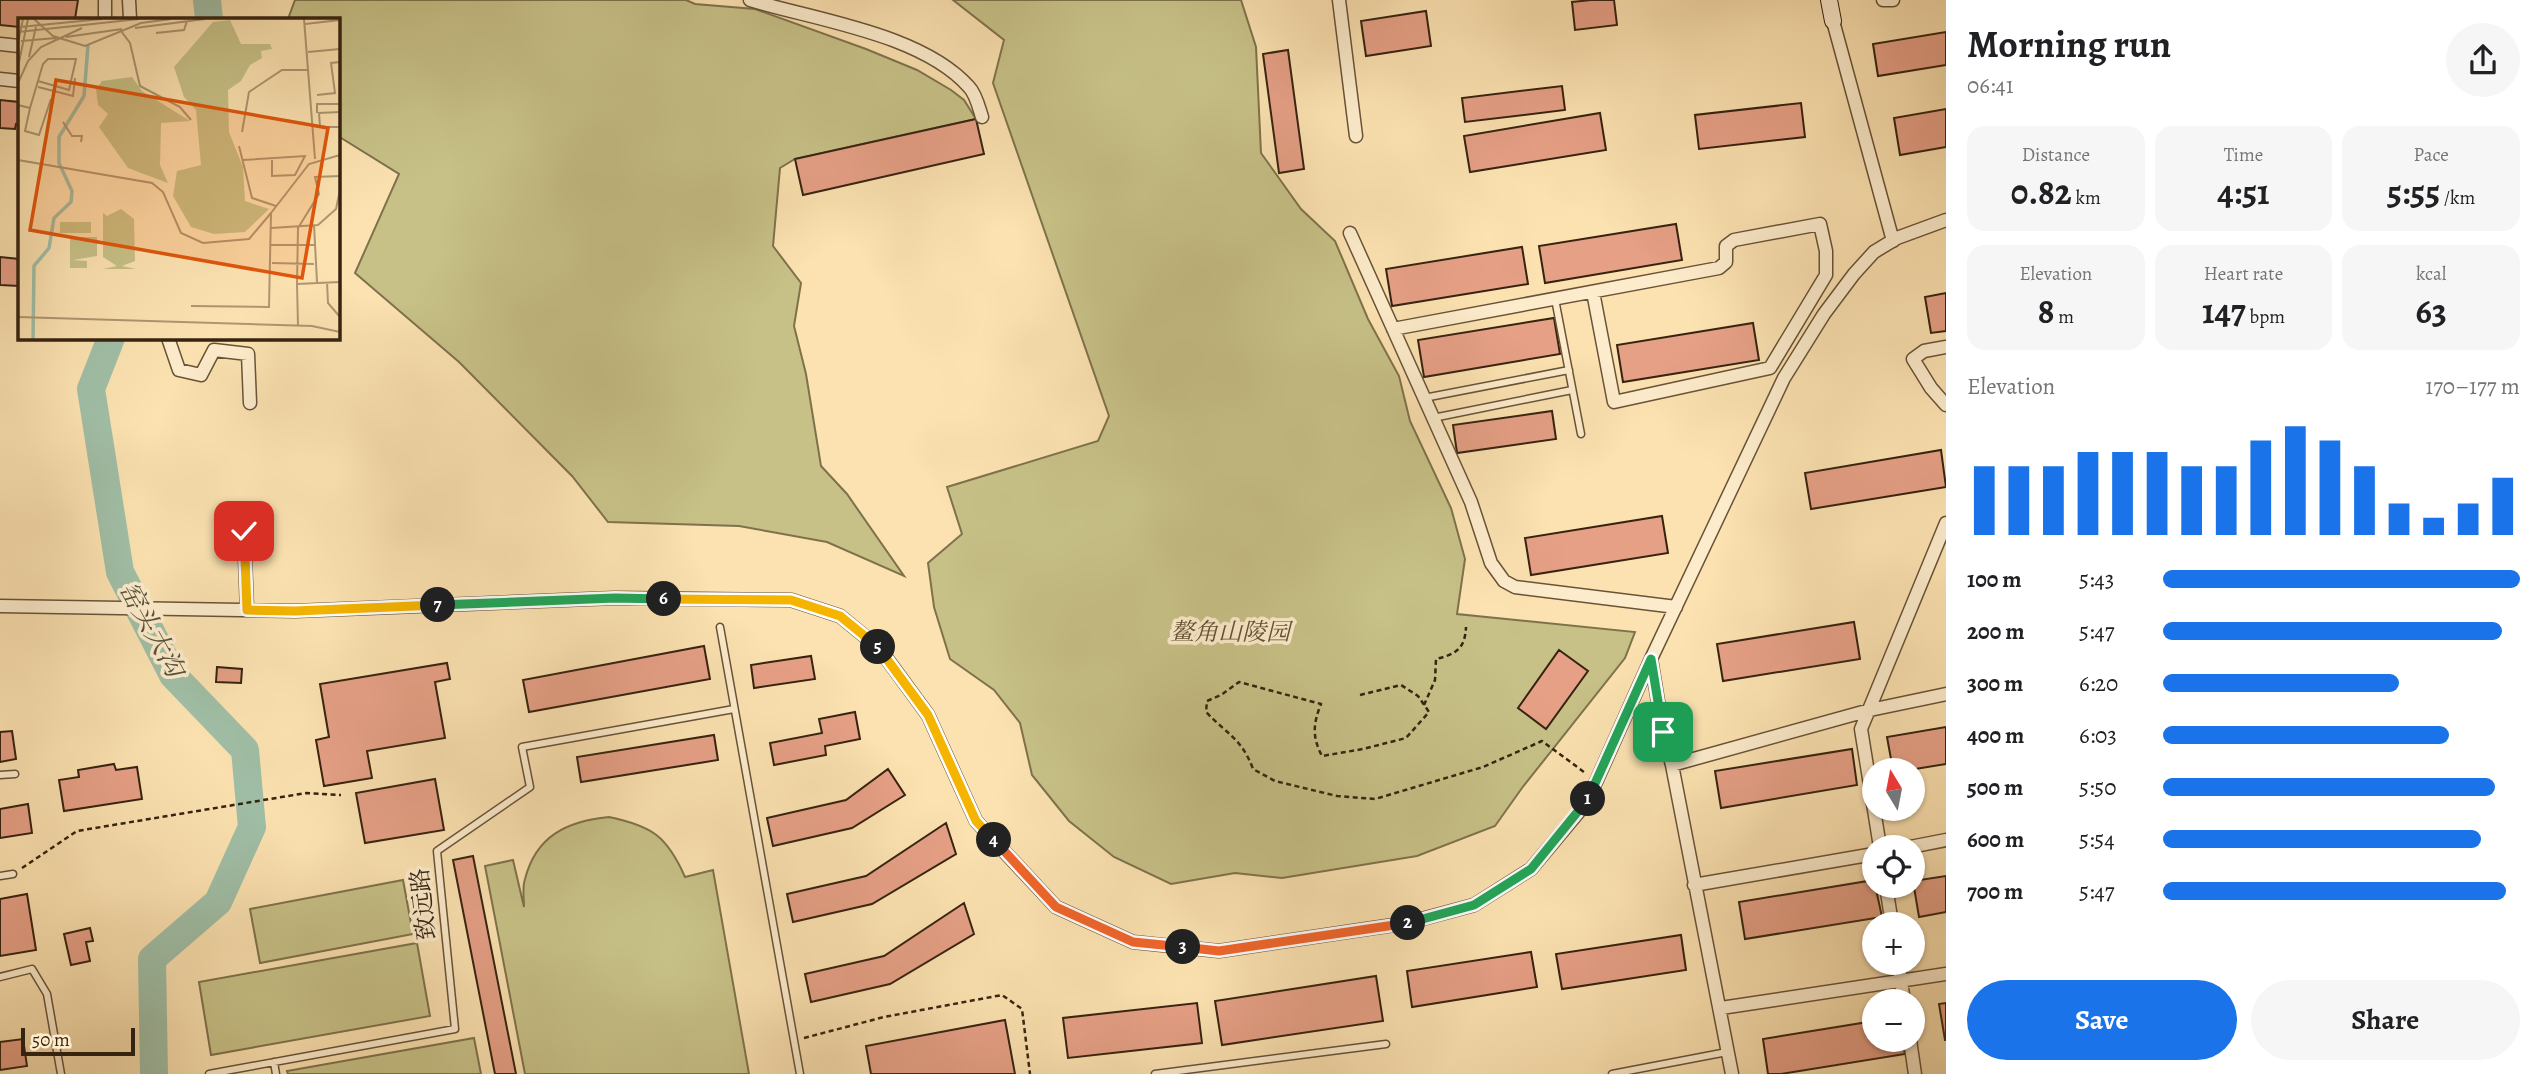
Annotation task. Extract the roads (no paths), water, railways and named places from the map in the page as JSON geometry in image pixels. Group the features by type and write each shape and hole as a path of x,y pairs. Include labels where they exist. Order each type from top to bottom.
{"street":[{"path":"105,0 105,18"},
{"path":"129,0 130,18"},
{"path":"750,0 889,38 937,61 971,88 982,117"},
{"path":"1339,0 1356,136"},
{"path":"1829,0 1893,241"},
{"path":"1883,0 1893,0"},
{"path":"0,44 18,46"},
{"path":"0,79 18,80"},
{"path":"0,606 295,611 655,598 791,600 840,616 879,648 928,715 976,821 1056,907 1133,942 1219,951 1407,923 1474,905 1531,869 1587,802 1651,659 1784,378 1825,314 1874,252 1893,241 1946,220"},
{"path":"1393,329 1720,268 1726,262 1726,246 1734,240 1819,224 1826,251 1826,275 1770,369 1614,402 1593,292"},
{"path":"1350,233 1471,502 1491,563 1504,581 1515,587 1676,607"},
{"path":"169,340 179,370 201,376 214,350 248,354 250,403"},
{"path":"1946,347 1924,351 1913,359 1931,388 1946,405"},
{"path":"1878,835 1861,729 1946,523"},
{"path":"244,531 247,610"},
{"path":"1651,659 1663,732 1672,765 1732,1074"},
{"path":"1672,765 1870,710 1946,694"},
{"path":"1925,844 1946,840"},
{"path":"1694,885 1862,856"},
{"path":"1721,1008 1946,974"},
{"path":"1900,975 1902,989"},
{"path":"1912,1052 1915,1074"}],"lane":[{"path":"1555,299 1581,434"},
{"path":"1424,398 1569,370"},
{"path":"1433,418 1573,390"},
{"path":"720,627 800,1074"},
{"name":"致远路","path":"212,1073 455,1029 437,851 530,787 522,747 734,709"},
{"path":"0,775 15,774"},
{"path":"0,876 13,874"},
{"path":"0,977 32,969 47,993 61,1074"},
{"path":"1155,1074 1386,1044"},
{"path":"1612,1074 1728,1052"},
{"path":"274,1062 276,1074"},
{"path":"1216,1066 1217,1074"}],"waterway":[{"name":"窑头大沟","path":"207,0 209,18"},
{"name":"窑头大沟","path":"110,340 91,389 120,572 173,675 245,750 252,827 218,902 152,959 154,1074"}],"park label":[{"name":"鳌角山陵园","path":"1230,632"}]}
